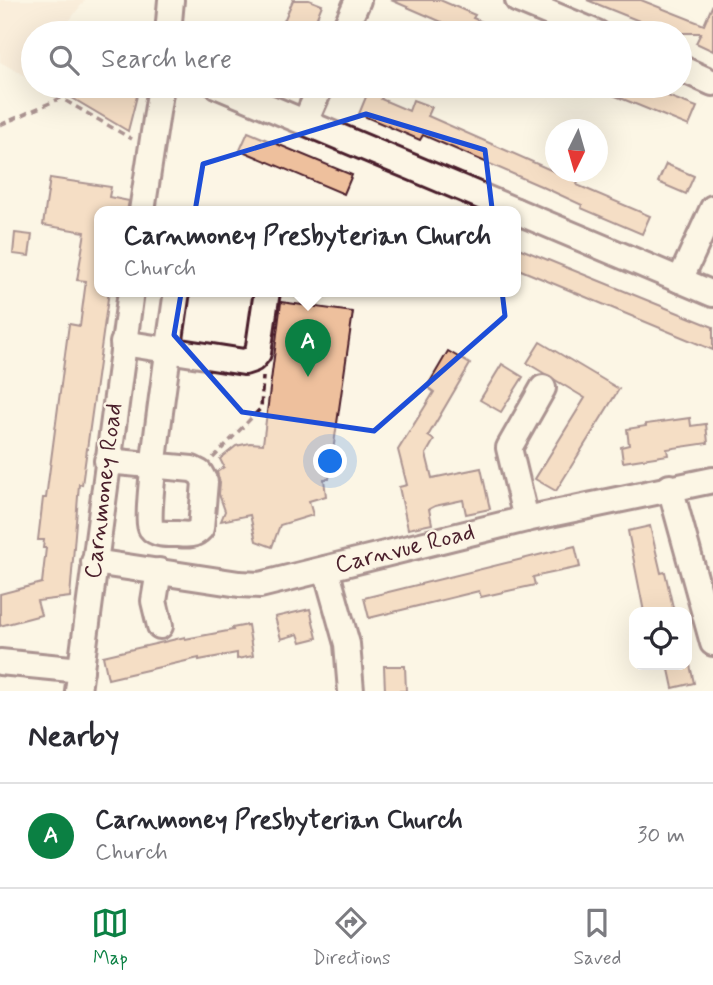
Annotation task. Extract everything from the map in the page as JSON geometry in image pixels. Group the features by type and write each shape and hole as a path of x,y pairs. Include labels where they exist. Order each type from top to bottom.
{"street":[{"path":"169,21 172,0"},
{"path":"349,21 358,0"},
{"path":"518,0 568,21"},
{"path":"692,73 713,83"},
{"path":"143,206 159,98"},
{"path":"247,98 504,206"},
{"path":"305,122 316,98"},
{"path":"680,281 713,208"},
{"path":"521,213 713,294"},
{"name":"Carnmoney Road","path":"80,681 130,297"},
{"path":"107,461 154,466 192,469 200,473 205,482 201,528 188,535 158,532 151,527 149,516 154,466 176,297"},
{"path":"123,343 244,362 253,359 258,352 266,297"},
{"path":"526,519 509,448 543,388"},
{"name":"Carnvue Road","path":"94,562 239,584 260,584 526,519 713,480"},
{"path":"670,487 713,643"},
{"path":"326,569 347,644 351,691"},
{"path":"159,571 154,601 160,626"},
{"path":"0,662 80,681"}],"path":[{"path":"0,125 61,98 136,141 152,144"},
{"path":"200,473 261,408 264,367 253,359"}],"highlighted area":[{"path":"366,114 485,150 505,316 374,431 242,412 174,335 203,164"}],"shaded area":[{"path":"0,0 85,0 69,21 21,21 21,74 0,62"}],"building":[{"path":"293,0 309,0 322,5 315,21 284,21"},
{"path":"391,0 440,0 475,15 473,18 480,21 439,21"},
{"path":"587,0 641,0 704,25 713,4 713,51 696,43 701,33 692,33 692,21 639,21"},
{"path":"72,98 136,98 128,131"},
{"path":"366,98 382,98 409,111 413,100 432,107 428,116 545,167 545,182 578,182 577,185 650,216 642,234 423,135 420,140 359,114"},
{"path":"620,98 673,98 697,107 689,126"},
{"path":"248,132 352,175 344,194 240,150"},
{"path":"666,164 694,176 686,194 658,182"},
{"path":"50,178 111,187 109,197 129,201 128,206 94,206 94,297 108,297 82,485 79,484 70,597 37,601 41,615 0,626 0,594 42,583 46,548 43,548 44,540 38,540 43,498 46,498 69,324 80,326 86,281 77,280 85,232 43,225"},
{"path":"15,233 32,235 29,256 13,254"},
{"path":"521,249 713,327 713,350 521,270"},
{"path":"281,302 353,312 329,479 324,479 326,496 309,501 313,515 280,525 272,547 256,541 250,515 221,521 225,511 219,494 217,472 224,467 220,459 236,446 263,444"},
{"path":"540,342 619,389 556,491 535,479 585,398 527,363"},
{"path":"448,351 470,364 428,436 434,440 426,454 432,478 481,468 490,509 466,514 463,500 435,506 429,509 432,524 408,529 399,487 407,485 398,450 434,392 427,387"},
{"path":"502,364 523,377 501,412 480,400"},
{"path":"690,418 691,426 706,424 708,443 667,449 668,455 623,462 621,447 629,445 627,429"},
{"path":"650,526 661,573 665,572 673,607 643,607 628,531"},
{"path":"575,546 580,567 533,577 535,585 481,597 479,591 369,618 364,598"},
{"path":"310,609 317,638 301,642 298,634 281,639 275,617"},
{"path":"248,625 253,656 237,659 237,653 199,658 108,679 103,656"},
{"path":"384,666 405,666 406,691 385,691"},
{"path":"669,670 691,670 694,683 673,688"}],"place":[{"name":"Carnmoney Presbyterian Church","path":"308,377"}]}
